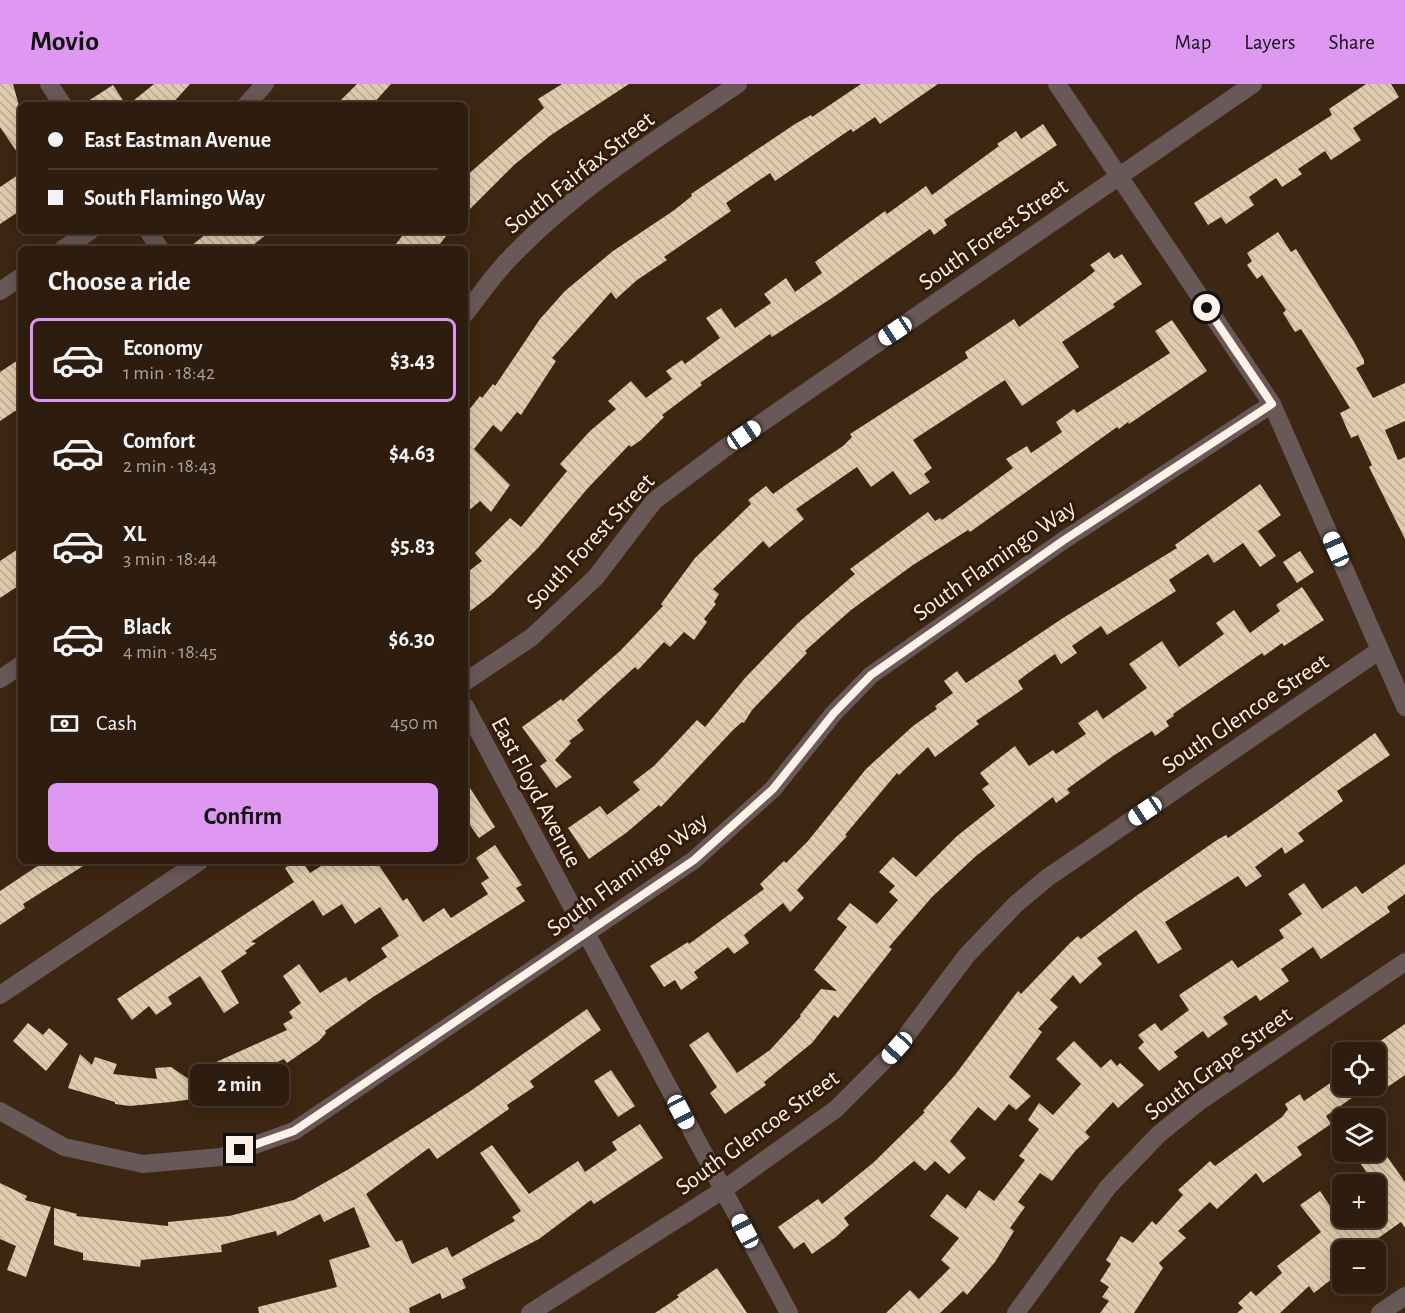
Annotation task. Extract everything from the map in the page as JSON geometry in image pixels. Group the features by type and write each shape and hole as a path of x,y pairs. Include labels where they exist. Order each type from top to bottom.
{"street":[{"path":"49,84 61,102"},
{"path":"249,102 266,84"},
{"name":"South Fairfax Street","path":"468,311 509,258 550,219 639,151 738,84"},
{"path":"1057,84 1272,404 1405,707"},
{"name":"South Forest Street","path":"468,680 532,637 596,577 654,501 725,448 1253,84"},
{"path":"68,246 86,234"},
{"path":"0,291 18,279"},
{"name":"South Flamingo Way","path":"0,1111 64,1147 142,1164 221,1157 294,1131 694,860 773,789 834,713 871,675 1064,540 1272,404"},
{"name":"South Glencoe Street","path":"530,1313 723,1190 836,1109 870,1078 897,1048 967,955 1016,904 1047,879 1380,650"},
{"path":"0,679 18,667"},
{"name":"East Floyd Avenue","path":"468,712 789,1313"},
{"path":"0,995 196,864"},
{"name":"South Grape Street","path":"1016,1313 1108,1187 1159,1134 1200,1101 1405,962"},
{"path":"1380,1313 1405,1296"}],"building":[{"path":"0,84 13,84 18,102 18,154 0,127"},
{"path":"154,84 190,84 174,102 132,102"},
{"path":"357,84 391,84 375,102 339,102"},
{"path":"562,84 629,84 551,135 514,165 468,211 468,174 544,108 538,99"},
{"path":"861,84 938,84 880,124 875,117 853,132 851,129 775,181 770,173 726,203 731,211 664,257 667,260 637,280 616,299 611,292 552,358 556,361 521,415 517,412 501,432 493,425 474,449 510,485 491,512 480,501 468,511 468,411 480,396 482,398 493,384 495,386 540,319 565,291 613,251 673,211 692,196 691,194 795,124 811,115 812,117"},
{"path":"1366,84 1391,84 1399,97 1353,128 1361,140 1331,160 1325,151 1298,169 1302,174 1282,187 1276,178 1249,197 1254,205 1226,224 1221,217 1208,225 1194,203 1332,115 1329,109"},
{"path":"113,85 124,102 87,102"},
{"path":"1043,124 1057,145 944,220 947,225 934,235 930,229 835,296 772,337 770,334 700,383 702,385 662,415 664,417 641,440 631,447 629,445 587,489 538,548 491,595 468,613 468,572 482,561 475,553 510,518 521,527 567,471 560,464 590,431 616,409 608,401 631,381 646,398 672,379 666,371 682,360 685,364 720,338 706,318 721,308 735,328 771,303 764,294 786,278 795,292 822,273 815,262 885,211 887,214 926,186 932,195 1016,131 1021,139"},
{"path":"18,175 18,212 0,224 0,187"},
{"path":"1278,232 1291,252 1296,249 1353,340 1364,360 1364,364 1356,368 1373,398 1405,383 1405,421 1385,430 1398,460 1405,457 1405,539 1369,467 1372,465 1358,435 1351,438 1340,413 1350,408 1301,329 1295,332 1283,313 1286,310 1262,275 1257,279 1247,265 1252,261 1247,253"},
{"path":"206,234 267,234 252,246 191,246"},
{"path":"404,234 448,234 438,246 394,246"},
{"path":"1109,252 1114,259 1122,254 1142,284 1113,304 1115,307 1062,342 1079,367 1022,406 1005,380 913,440 932,468 924,474 930,482 910,495 893,471 871,487 857,467 796,509 804,519 769,548 763,541 713,589 719,594 714,602 716,604 704,619 707,622 694,640 684,632 670,647 664,642 638,670 635,667 577,720 584,730 569,741 571,743 555,760 572,777 556,788 540,766 547,761 522,727 561,699 563,701 620,651 663,606 661,604 695,558 751,504 748,500 766,486 773,494 843,446 852,437 850,434 968,358 965,352 1014,319 1019,327 1095,271 1090,265"},
{"path":"1172,320 1207,371 1129,424 1128,422 1119,429 1117,427 970,532 968,530 913,565 851,610 805,651 807,653 752,710 744,723 742,722 733,730 661,807 659,805 626,833 589,859 568,828 600,806 607,815 640,790 633,782 654,766 697,720 705,727 745,678 798,623 855,574 850,569 928,512 935,521 940,518 942,520 1013,468 1006,459 1027,446 1031,453 1062,432 1056,422 1074,409 1077,413 1170,353 1155,331"},
{"path":"18,360 18,411 0,421 0,372"},
{"path":"1260,484 1281,515 1258,531 1276,556 1260,567 1243,543 1214,563 1208,554 1169,580 1176,591 1107,635 1101,626 1072,646 1077,653 1061,664 1055,654 1018,681 1023,689 976,721 979,724 935,757 928,747 899,775 897,773 845,835 847,836 797,890 804,898 790,912 783,903 744,935 749,943 734,954 728,947 694,972 698,978 681,990 675,980 664,987 650,966 688,942 689,944 764,889 760,884 808,841 866,769 913,726 937,709 935,706 953,693 944,681 957,671 966,683 1063,618 1177,548 1175,545"},
{"path":"18,549 18,586 0,598 0,561"},
{"path":"1300,551 1314,572 1297,583 1283,562"},
{"path":"1302,587 1324,620 1284,646 1282,643 1264,656 1262,653 1173,714 1174,716 1166,721 1169,726 1155,736 1152,731 1113,756 1067,789 1070,793 1056,803 1053,797 976,856 932,897 889,947 892,949 838,1018 834,1015 812,1043 764,1082 766,1085 725,1114 710,1093 717,1087 689,1045 708,1032 737,1073 770,1050 801,1016 821,989 837,991 814,970 847,927 837,919 850,903 877,924 898,900 889,892 895,886 879,872 893,857 916,877 957,836 995,806 982,789 989,784 980,773 1015,746 1029,766 1053,750 1056,754 1086,734 1078,723 1097,710 1103,719 1147,688 1129,664 1162,641 1179,667 1224,634 1216,623 1234,610 1250,633 1280,611 1276,605"},
{"path":"1375,733 1390,755 1337,791 1343,801 1298,833 1304,841 1285,854 1282,847 1255,867 1262,876 1246,887 1238,876 1165,922 1182,949 1158,964 1136,930 1097,958 1102,964 1080,984 1073,975 1050,1000 1058,1007 1038,1029 1042,1032 1009,1077 1031,1096 1016,1110 1009,1104 995,1121 978,1107 950,1141 966,1158 949,1174 935,1161 925,1171 914,1161 844,1218 849,1225 836,1237 812,1254 804,1242 794,1249 778,1227 818,1199 822,1204 873,1163 925,1112 923,1111 955,1075 1018,991 1021,994 1070,943 1078,936 1081,939 1136,896 1217,840 1226,835 1228,838"},
{"path":"468,785 495,827 479,838 468,822"},
{"path":"495,845 522,885 516,888 525,901 373,997 325,1031 326,1033 319,1041 287,1063 284,1059 210,1093 215,1096 171,1102 130,1106 115,1104 115,1102 68,1088 80,1054 92,1065 95,1057 117,1064 113,1074 157,1079 155,1068 171,1067 206,1091 190,1066 214,1063 287,1030 283,1024 293,1018 289,1012 301,1003 283,976 299,964 320,993 346,977 349,982 387,957 381,948 399,936 380,907 355,924 342,904 323,916 313,900 251,942 256,943 245,951 247,953 221,971 239,1003 224,1013 200,976 168,997 172,1004 156,1015 149,1006 132,1020 117,999 294,882 285,868 291,864 304,864 310,873 324,864 378,864 403,901 407,898 423,922 444,908 451,918 488,894 481,883 489,878 476,858"},
{"path":"40,864 86,864 23,904 25,908 0,925 0,891"},
{"path":"1405,864 1405,894 1387,907 1390,912 1321,959 1313,947 1281,969 1289,981 1260,1001 1256,995 1223,1017 1228,1024 1208,1038 1203,1031 1174,1052 1178,1057 1159,1071 1138,1048 1144,1042 1138,1035 1155,1023 1161,1031 1189,1010 1179,995 1232,960 1238,968 1284,938 1279,930 1302,914 1288,894 1304,883 1322,909 1356,886 1362,894"},
{"path":"587,1009 601,1030 530,1081 534,1087 507,1105 509,1109 437,1159 429,1148 366,1194 396,1242 402,1240 412,1264 447,1247 452,1257 515,1221 512,1217 521,1211 480,1153 492,1145 529,1194 578,1161 585,1172 617,1150 612,1142 640,1124 663,1158 594,1204 591,1200 539,1239 462,1279 466,1288 442,1299 440,1293 409,1308 410,1313 259,1313 258,1307 337,1287 329,1260 370,1247 354,1207 324,1222 320,1214 277,1236 276,1231 221,1245 222,1252 141,1260 140,1267 83,1260 83,1253 54,1245 54,1208 77,1214 76,1216 168,1226 168,1222 229,1216 294,1200 349,1169 469,1092"},
{"path":"28,1023 43,1035 49,1028 68,1044 46,1071 13,1041"},
{"path":"1405,1024 1405,1075 1386,1088 1386,1042 1379,1042"},
{"path":"1074,1041 1101,1068 1111,1059 1117,1066 1120,1063 1144,1085 1118,1108 1113,1102 1085,1132 1090,1137 1076,1150 1052,1181 1040,1173 1018,1202 1025,1207 1010,1228 1014,1231 995,1262 967,1295 963,1291 940,1313 886,1313 910,1290 919,1299 950,1268 941,1260 959,1238 930,1216 947,1194 966,1209 979,1190 994,1201 1025,1160 1019,1156 1039,1129 1028,1120 1039,1103 1053,1115 1081,1084 1056,1059"},
{"path":"611,1070 635,1106 618,1117 594,1081"},
{"path":"1332,1082 1332,1096 1355,1096 1337,1108 1332,1108 1332,1112 1326,1116 1331,1124 1297,1147 1302,1155 1263,1183 1256,1173 1217,1209 1210,1202 1178,1231 1186,1238 1159,1263 1163,1268 1134,1313 1100,1313 1109,1301 1102,1297 1109,1287 1100,1281 1111,1264 1106,1260 1121,1236 1133,1243 1152,1221 1156,1225 1183,1195 1178,1190 1210,1161 1215,1166 1282,1117 1288,1109 1285,1104 1300,1094 1304,1101"},
{"path":"1386,1155 1405,1182 1405,1228 1401,1222 1375,1240 1332,1240 1332,1279 1314,1293 1309,1286 1280,1313 1237,1313 1243,1308 1238,1303 1251,1291 1256,1296 1282,1273 1277,1266 1321,1232 1300,1205 1320,1191 1332,1209 1332,1228 1386,1228 1386,1174 1368,1174 1360,1163 1386,1162"},
{"path":"0,1183 27,1196 25,1200 51,1207 26,1277 7,1270 16,1246 0,1239"},
{"path":"717,1268 747,1313 655,1313 679,1297 677,1295"}],"route":[{"path":"240,1150 294,1131 365,1086 694,860 773,789 834,713 871,675 1064,540 1272,404 1207,308"}]}
